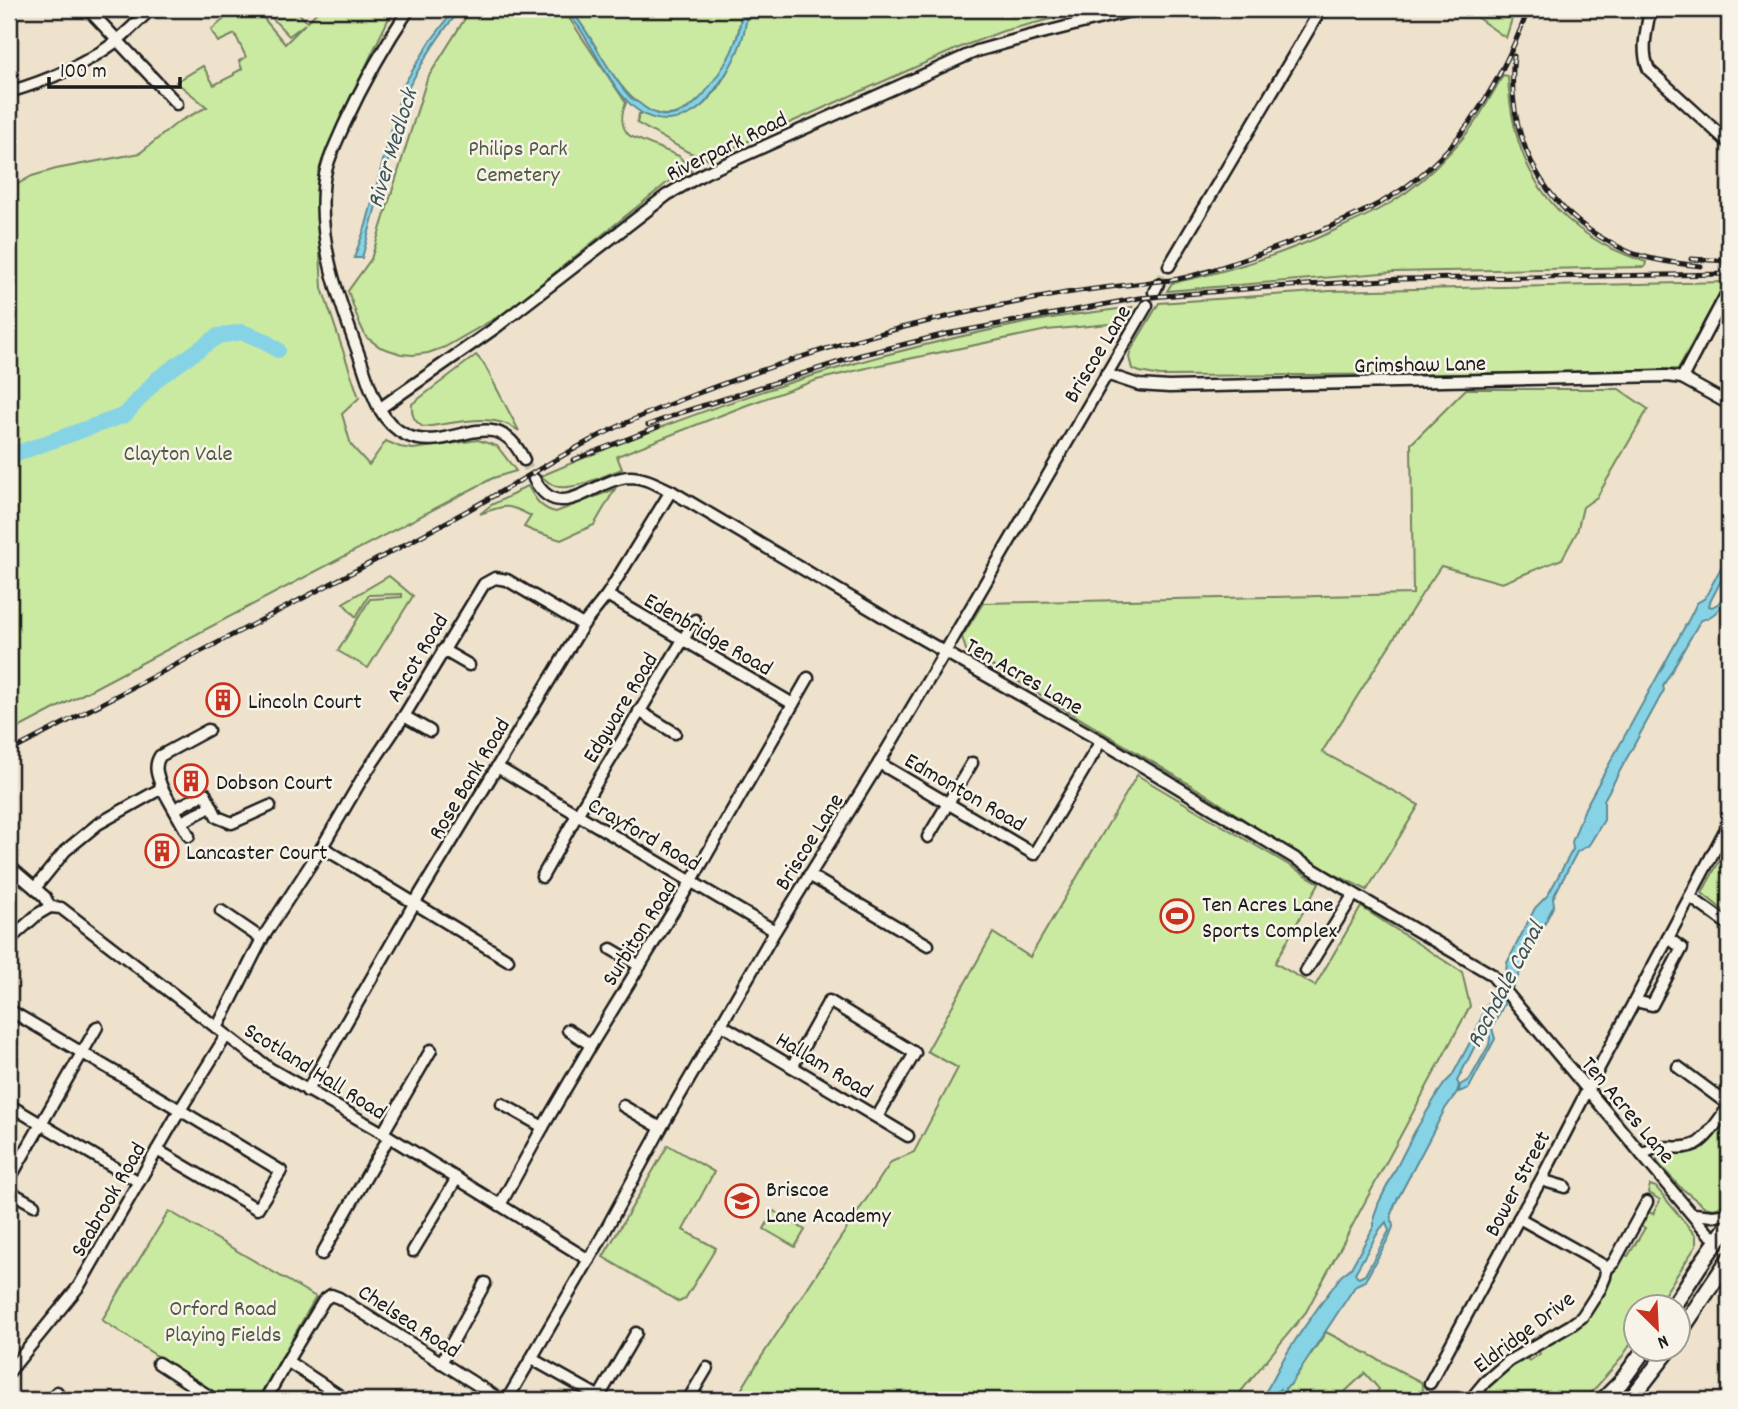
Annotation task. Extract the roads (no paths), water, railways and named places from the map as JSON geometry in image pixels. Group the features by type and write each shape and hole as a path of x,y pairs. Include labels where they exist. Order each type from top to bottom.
{"highway":[{"path":"1681,1294 1700,1265 1724,1244 1729,1224"},
{"path":"1692,1314 1729,1259"},
{"path":"1603,1400 1634,1364"},
{"path":"1630,1400 1658,1364"}],"street":[{"path":"88,9 177,104"},
{"path":"9,92 58,75 97,55 118,40 151,9"},
{"path":"409,9 374,65 328,161 322,210 328,259 346,320 379,409 386,419 398,431 413,438 435,439 496,430 512,440 524,460"},
{"name":"Riverpark Road","path":"379,409 495,328 667,195 705,173 977,51 1115,13 1139,9"},
{"path":"1169,267 1321,9"},
{"path":"1650,9 1643,50 1649,70 1729,143"},
{"path":"1682,378 1729,289"},
{"name":"Briscoe Lane","path":"507,1400 775,931 945,652 1147,305"},
{"name":"Grimshaw Lane","path":"1106,374 1139,385 1169,387 1667,376 1682,378 1729,404"},
{"name":"Ten Acres Lane","path":"534,479 541,491 557,501 571,499 630,477 649,481 671,491 1101,741 1491,974 1709,1234 1724,1244"},
{"name":"Rose Bank Road","path":"307,1091 414,904 583,625 607,595 671,491"},
{"name":"Ascot Road","path":"217,1028 262,939 322,847 363,776 404,716 484,583 495,578 507,580 583,625"},
{"name":"Edenbridge Road","path":"607,595 793,704"},
{"name":"Edgware Road","path":"542,877 695,620"},
{"path":"443,650 470,665"},
{"name":"Surbiton Road","path":"500,1205 543,1127 691,882 808,678"},
{"path":"639,711 675,733"},
{"path":"404,716 430,731"},
{"path":"189,836 162,788 156,774 156,762 160,756 208,730"},
{"name":"Edmonton Road","path":"879,763 1034,854 1101,741"},
{"path":"928,837 972,763"},
{"name":"Crayford Road","path":"497,768 775,931"},
{"path":"35,888 65,851 98,824 162,788"},
{"path":"175,809 205,793 217,817 232,823 270,806"},
{"path":"182,822 212,806"},
{"name":"Bower Street","path":"1430,1383 1541,1180 1729,823"},
{"path":"322,847 508,960"},
{"name":"Scotland Hall Road","path":"9,866 45,897 50,907 61,908 268,1068 386,1135 589,1260"},
{"path":"809,875 928,945"},
{"path":"1306,971 1354,894"},
{"path":"1690,897 1729,925"},
{"path":"9,940 50,907"},
{"path":"221,911 262,939"},
{"path":"1634,1001 1652,1005 1682,948 1668,938"},
{"path":"611,949 640,966"},
{"path":"792,1067 829,1001 915,1053 877,1117"},
{"path":"9,1010 281,1171 257,1209 157,1150"},
{"name":"Hallam Road","path":"722,1025 908,1136"},
{"path":"9,1180 97,1027"},
{"path":"568,1030 591,1045"},
{"name":"Seabrook Road","path":"9,1373 79,1286 180,1110 226,1036"},
{"path":"322,1254 431,1050"},
{"path":"1642,1155 1659,1147 1685,1147 1695,1144 1708,1133 1729,1105 1678,1067"},
{"path":"502,1104 543,1127"},
{"path":"9,1105 139,1182"},
{"path":"623,1106 661,1128"},
{"path":"413,1251 457,1178"},
{"path":"1541,1180 1564,1187"},
{"path":"9,1191 34,1205"},
{"name":"Eldridge Drive","path":"1470,1400 1485,1382 1509,1361 1582,1317 1600,1289 1606,1270 1614,1262 1647,1202"},
{"path":"1693,1214 1729,1214"},
{"path":"1519,1218 1603,1265 1606,1270"},
{"path":"441,1363 485,1283"},
{"name":"Chelsea Road","path":"265,1400 324,1300 331,1296 339,1298 501,1400"},
{"path":"532,1359 600,1399 636,1333"},
{"path":"287,1361 346,1400"},
{"path":"158,1363 215,1400"},
{"path":"688,1400 707,1368"},
{"path":"194,1400 200,1391"}],"water":[{"path":"455,9 462,9 439,37 407,90 362,258 354,258 366,225 403,86 430,42"},
{"path":"563,9 570,9 578,19 630,97 657,114 673,115 694,104 722,68 736,40 741,9 747,9 741,44 707,100 690,114 675,119 655,119 638,111 623,97 587,40"},
{"name":"Rochdale Canal","path":"1729,544 1729,565 1709,606 1719,603 1729,585 1726,598 1714,614 1700,621 1663,686 1664,690 1604,800 1604,820 1589,845 1577,852 1553,898 1554,905 1492,1028 1495,1039 1469,1088 1459,1092 1460,1085 1470,1079 1489,1045 1489,1033 1485,1031 1480,1036 1457,1081 1457,1092 1445,1109 1396,1202 1391,1214 1393,1227 1365,1281 1356,1285 1290,1385 1285,1388 1286,1400 1281,1400 1280,1389 1267,1400 1259,1400 1307,1323 1341,1276 1351,1268 1374,1226 1379,1202 1414,1133 1438,1093 1452,1076 1506,972 1507,963 1535,908 1548,895 1573,849 1572,842 1585,808 1697,603 1705,598 1726,558","holes":["1386,1222 1389,1231 1365,1275 1357,1277 1355,1273"]}],"waterway":[{"name":"River Medlock","path":"9,456 125,415 157,379 218,336 242,332 263,340 278,350"}],"tunnel":[{"path":"1158,284 1169,266"},
{"path":"524,460 534,479"}],"railway":[{"path":"9,752 421,536 593,439 667,405 828,348 929,321 1066,293 1174,280 1199,274 1293,242 1367,210 1408,185 1431,166 1471,121 1502,69 1527,13"},
{"path":"1514,56 1513,85 1523,141 1548,190 1566,211 1588,229 1631,253 1661,261 1701,266"},
{"path":"1691,259 1729,261"},
{"path":"648,425 861,355 946,334 1139,298 1401,279 1729,274"},
{"path":"573,460 658,427"}],"place":[{"name":"Lincoln Court","path":"223,700"},
{"name":"Dobson Court","path":"191,781"},
{"name":"Lancaster Court","path":"162,851"},
{"name":"Ten Acres Lane Sports Complex","path":"1177,916"},
{"name":"Briscoe Lane Academy","path":"742,1201"}],"park label":[{"name":"Philips Park Cemetery","path":"518,160"},
{"name":"Clayton Vale","path":"178,452"},
{"name":"Orford Road Playing Fields","path":"223,1320"}]}
